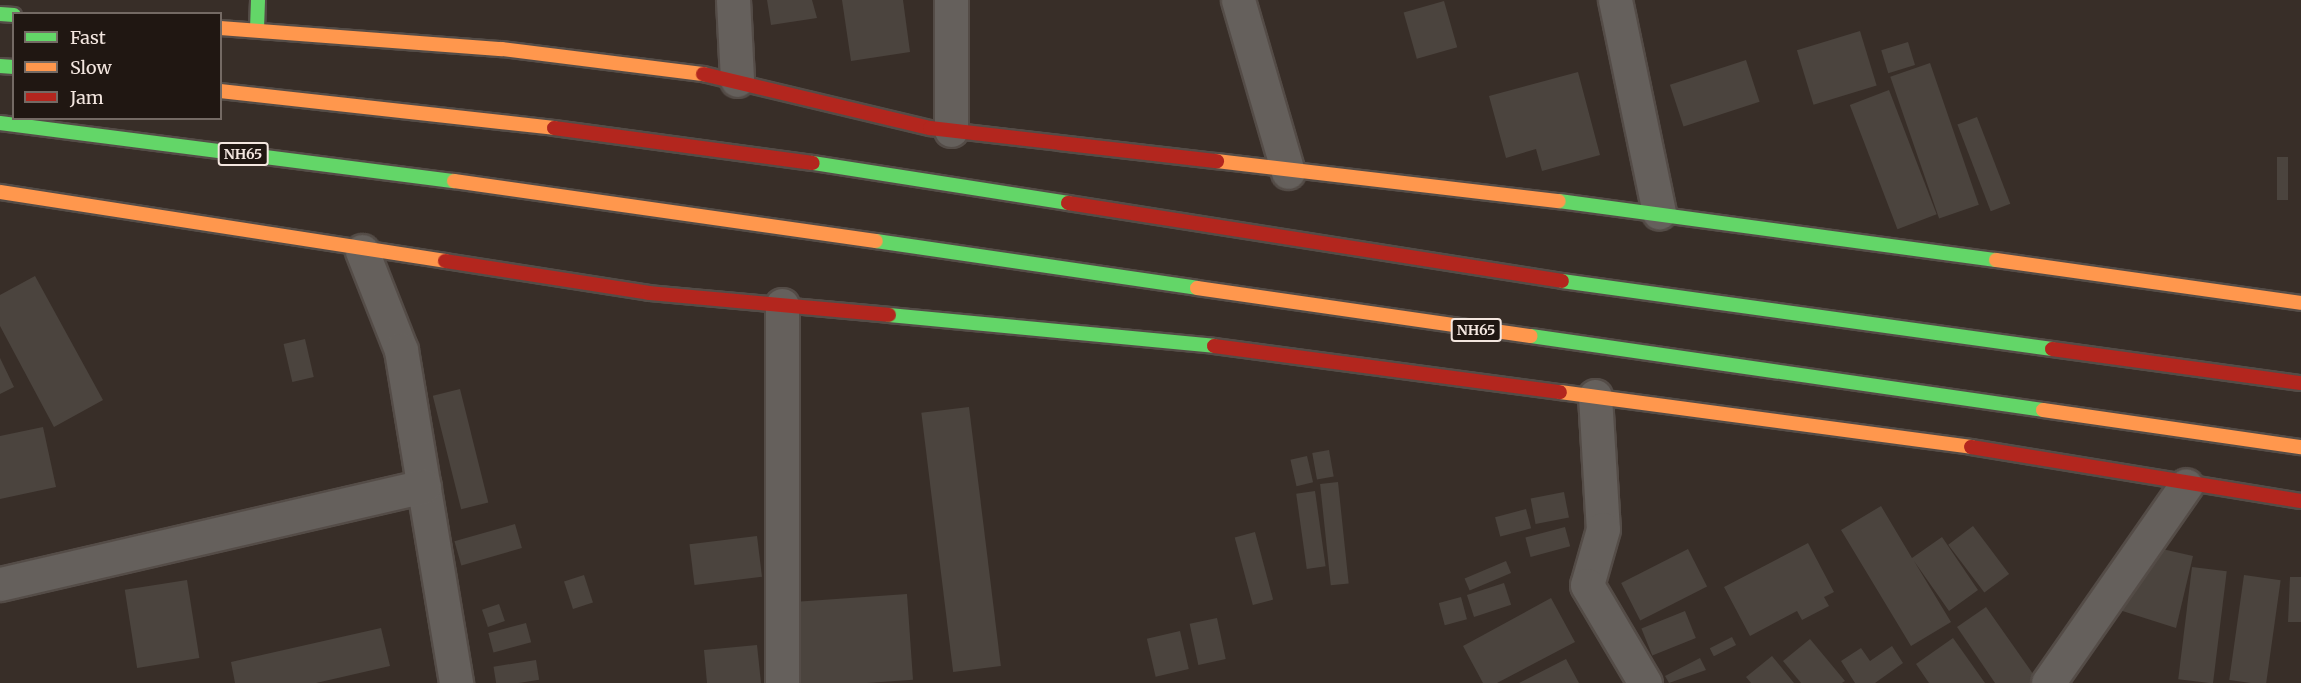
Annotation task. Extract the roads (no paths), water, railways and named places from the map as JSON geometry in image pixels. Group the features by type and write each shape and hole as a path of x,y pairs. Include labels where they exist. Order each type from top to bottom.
{"main road":[{"path":"257,29 258,0"},
{"path":"222,28 502,49 663,68 737,80 787,96 951,130 1288,172 1659,213 2301,303"},
{"path":"222,91 658,139 1656,296 2301,383"},
{"name":"NH65","path":"0,123 485,185 2301,447"},
{"path":"0,192 454,267 649,293 1219,346 2082,462 2186,485 2301,501"}],"street":[{"path":"733,0 737,80"},
{"path":"951,0 951,130"},
{"path":"1238,0 1288,172"},
{"path":"1615,0 1659,213"},
{"path":"362,251 401,350 456,683"},
{"path":"782,305 782,683"},
{"path":"1596,396 1603,529 1587,585 1645,683"},
{"path":"2049,683 2186,485"},
{"path":"0,584 424,486"}]}
